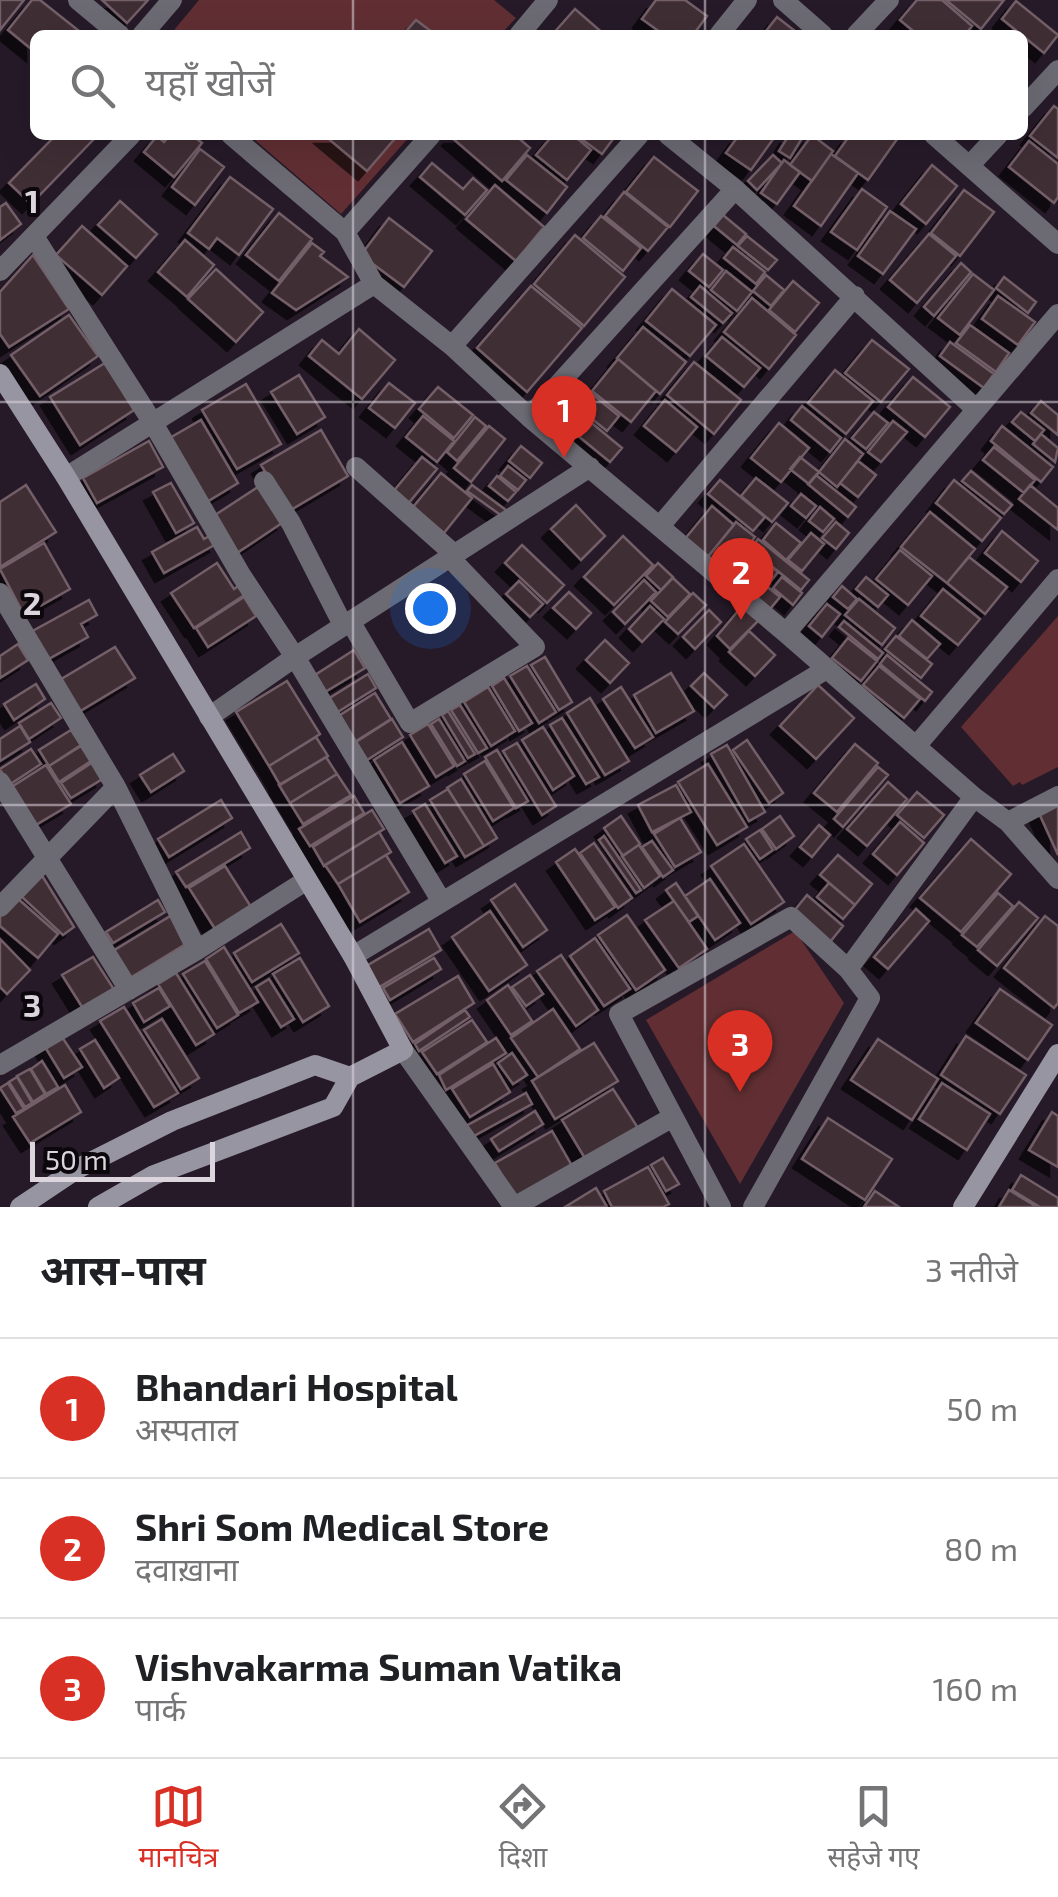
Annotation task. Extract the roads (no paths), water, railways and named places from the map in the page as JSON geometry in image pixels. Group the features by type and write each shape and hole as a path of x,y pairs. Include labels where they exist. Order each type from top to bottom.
{"street":[{"path":"78,0 114,30"},
{"path":"146,30 172,0"},
{"path":"523,30 548,0"},
{"path":"723,30 747,0"},
{"path":"783,0 816,30"},
{"path":"861,30 889,0"},
{"path":"1028,103 1058,70"},
{"path":"0,271 126,140"},
{"path":"238,140 345,232 374,284 452,346 529,417 1008,822 1058,879"},
{"path":"345,232 427,140"},
{"path":"452,346 635,140"},
{"path":"674,140 735,189 976,409"},
{"path":"940,140 1058,244"},
{"path":"969,166 993,140"},
{"path":"529,417 735,189"},
{"path":"35,238 152,423 241,575 295,656 442,902"},
{"path":"66,477 374,284"},
{"path":"660,526 855,296"},
{"path":"786,633 1058,314"},
{"path":"0,374 66,477 353,956 403,1050 514,1207 673,1117"},
{"path":"264,481 346,623 410,723 535,647 452,557 356,466"},
{"path":"208,716 590,467"},
{"path":"916,746 1058,580"},
{"path":"0,593 116,787 197,950"},
{"path":"353,956 825,670"},
{"path":"0,782 129,990"},
{"path":"0,907 116,787"},
{"path":"1008,822 1058,796"},
{"path":"848,969 974,797"},
{"path":"0,1064 197,950 307,880"},
{"path":"721,1207 618,1014 792,916 848,969 870,998 753,1207"},
{"path":"98,1207 154,1176 333,1107 350,1077 403,1050"},
{"path":"963,1207 1058,1054"},
{"path":"20,1207 77,1169 172,1120 315,1065 350,1077"}],"place":[{"name":"Bhandari Hospital","path":"564,458"},
{"name":"Shri Som Medical Store","path":"741,620"},
{"name":"Vishvakarma Suman Vatika","path":"740,1092"}]}
